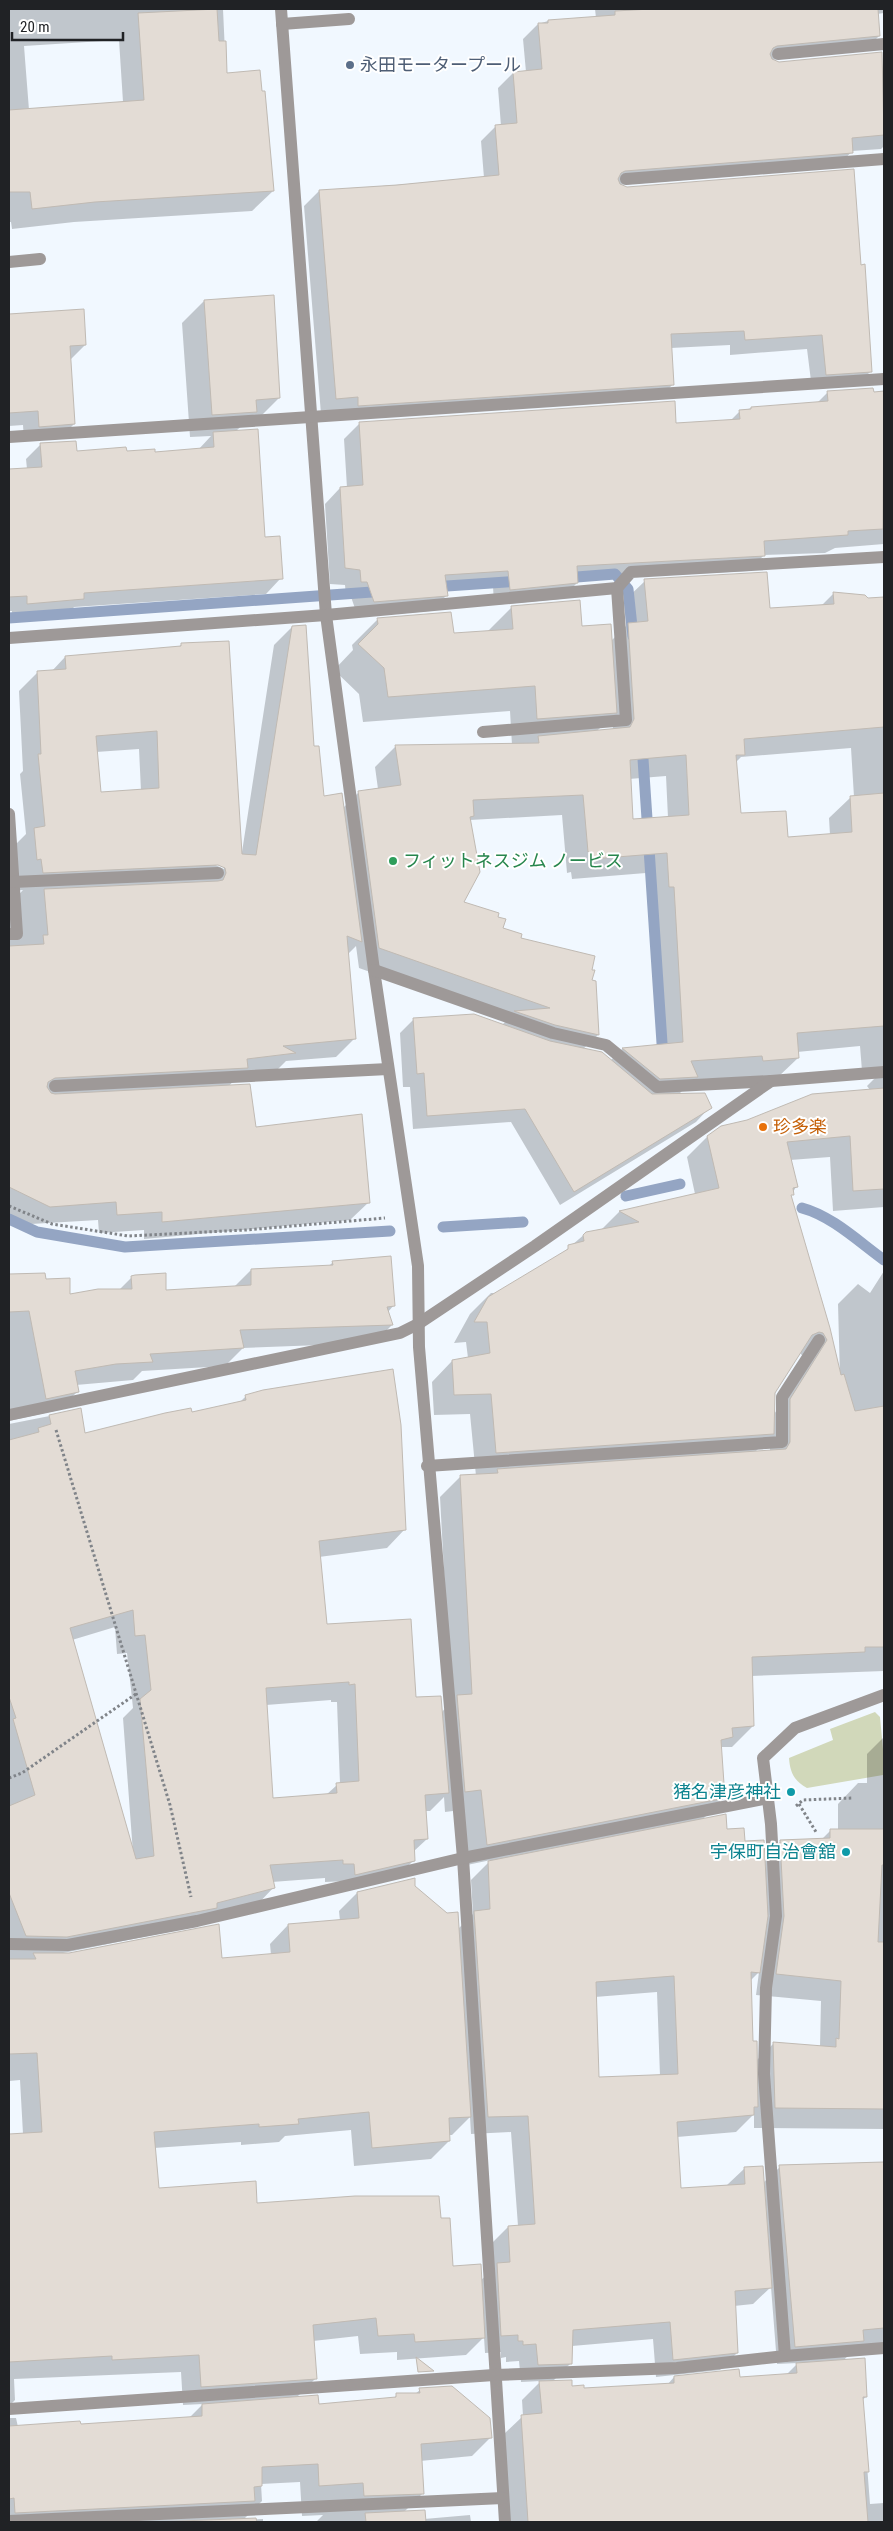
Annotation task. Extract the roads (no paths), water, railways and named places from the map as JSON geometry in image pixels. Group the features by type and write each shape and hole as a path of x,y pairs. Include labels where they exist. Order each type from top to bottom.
{"street":[{"path":"281,9 326,615 374,970 418,1266 418,1324 427,1466 463,1858 494,2375 505,2522"},
{"path":"282,24 349,18"},
{"path":"778,54 884,44"},
{"path":"626,179 884,159"},
{"path":"9,262 40,259"},
{"path":"9,438 884,379"},
{"path":"9,638 326,615 616,588 631,572 884,557"},
{"path":"483,732 626,720 616,588"},
{"path":"9,814 17,934 9,934"},
{"path":"13,882 218,872"},
{"path":"374,970 553,1033 606,1045 657,1087 771,1081 884,1072"},
{"path":"55,1086 388,1069"},
{"path":"9,1415 400,1333 418,1324 535,1246 771,1081"},
{"path":"427,1466 782,1442 782,1397 818,1340"},
{"path":"785,2356 764,2074 766,1988 776,1916 764,1758 796,1728 884,1695"},
{"path":"9,1944 68,1945 197,1921 463,1858 768,1798"},
{"path":"9,2409 494,2375 677,2368 785,2356 884,2348"},
{"path":"9,2521 503,2498"}],"waterway":[{"path":"564,578 615,574 628,589 633,636"},
{"path":"432,587 523,581"},
{"path":"9,618 386,591"},
{"path":"642,744 663,1058"},
{"path":"626,1196 680,1184"},
{"path":"802,1208 835,1223 884,1260"},
{"path":"9,1219 37,1232 125,1247 390,1231"},
{"path":"443,1227 523,1222"}],"place":[{"name":"永田モータープール","path":"350,65"},
{"name":"フィットネスジム ノービス","path":"393,861"},
{"name":"珍多楽","path":"763,1127"},
{"name":"猪名津彦神社","path":"791,1792"},
{"name":"宇保町自治會舘","path":"846,1852"}]}
